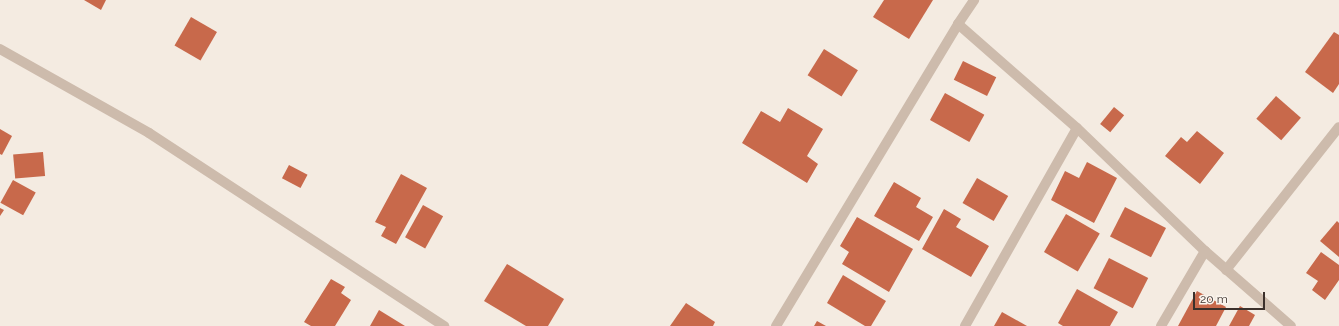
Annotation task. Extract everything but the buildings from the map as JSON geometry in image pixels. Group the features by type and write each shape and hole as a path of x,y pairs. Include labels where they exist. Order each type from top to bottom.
{"street":[{"path":"776,326 958,24 974,0"},
{"path":"958,24 1077,128 1205,251 1291,326"},
{"path":"0,49 149,134 444,326"},
{"path":"1226,270 1339,127"},
{"path":"965,326 1077,128"},
{"path":"1161,326 1205,251"}]}
